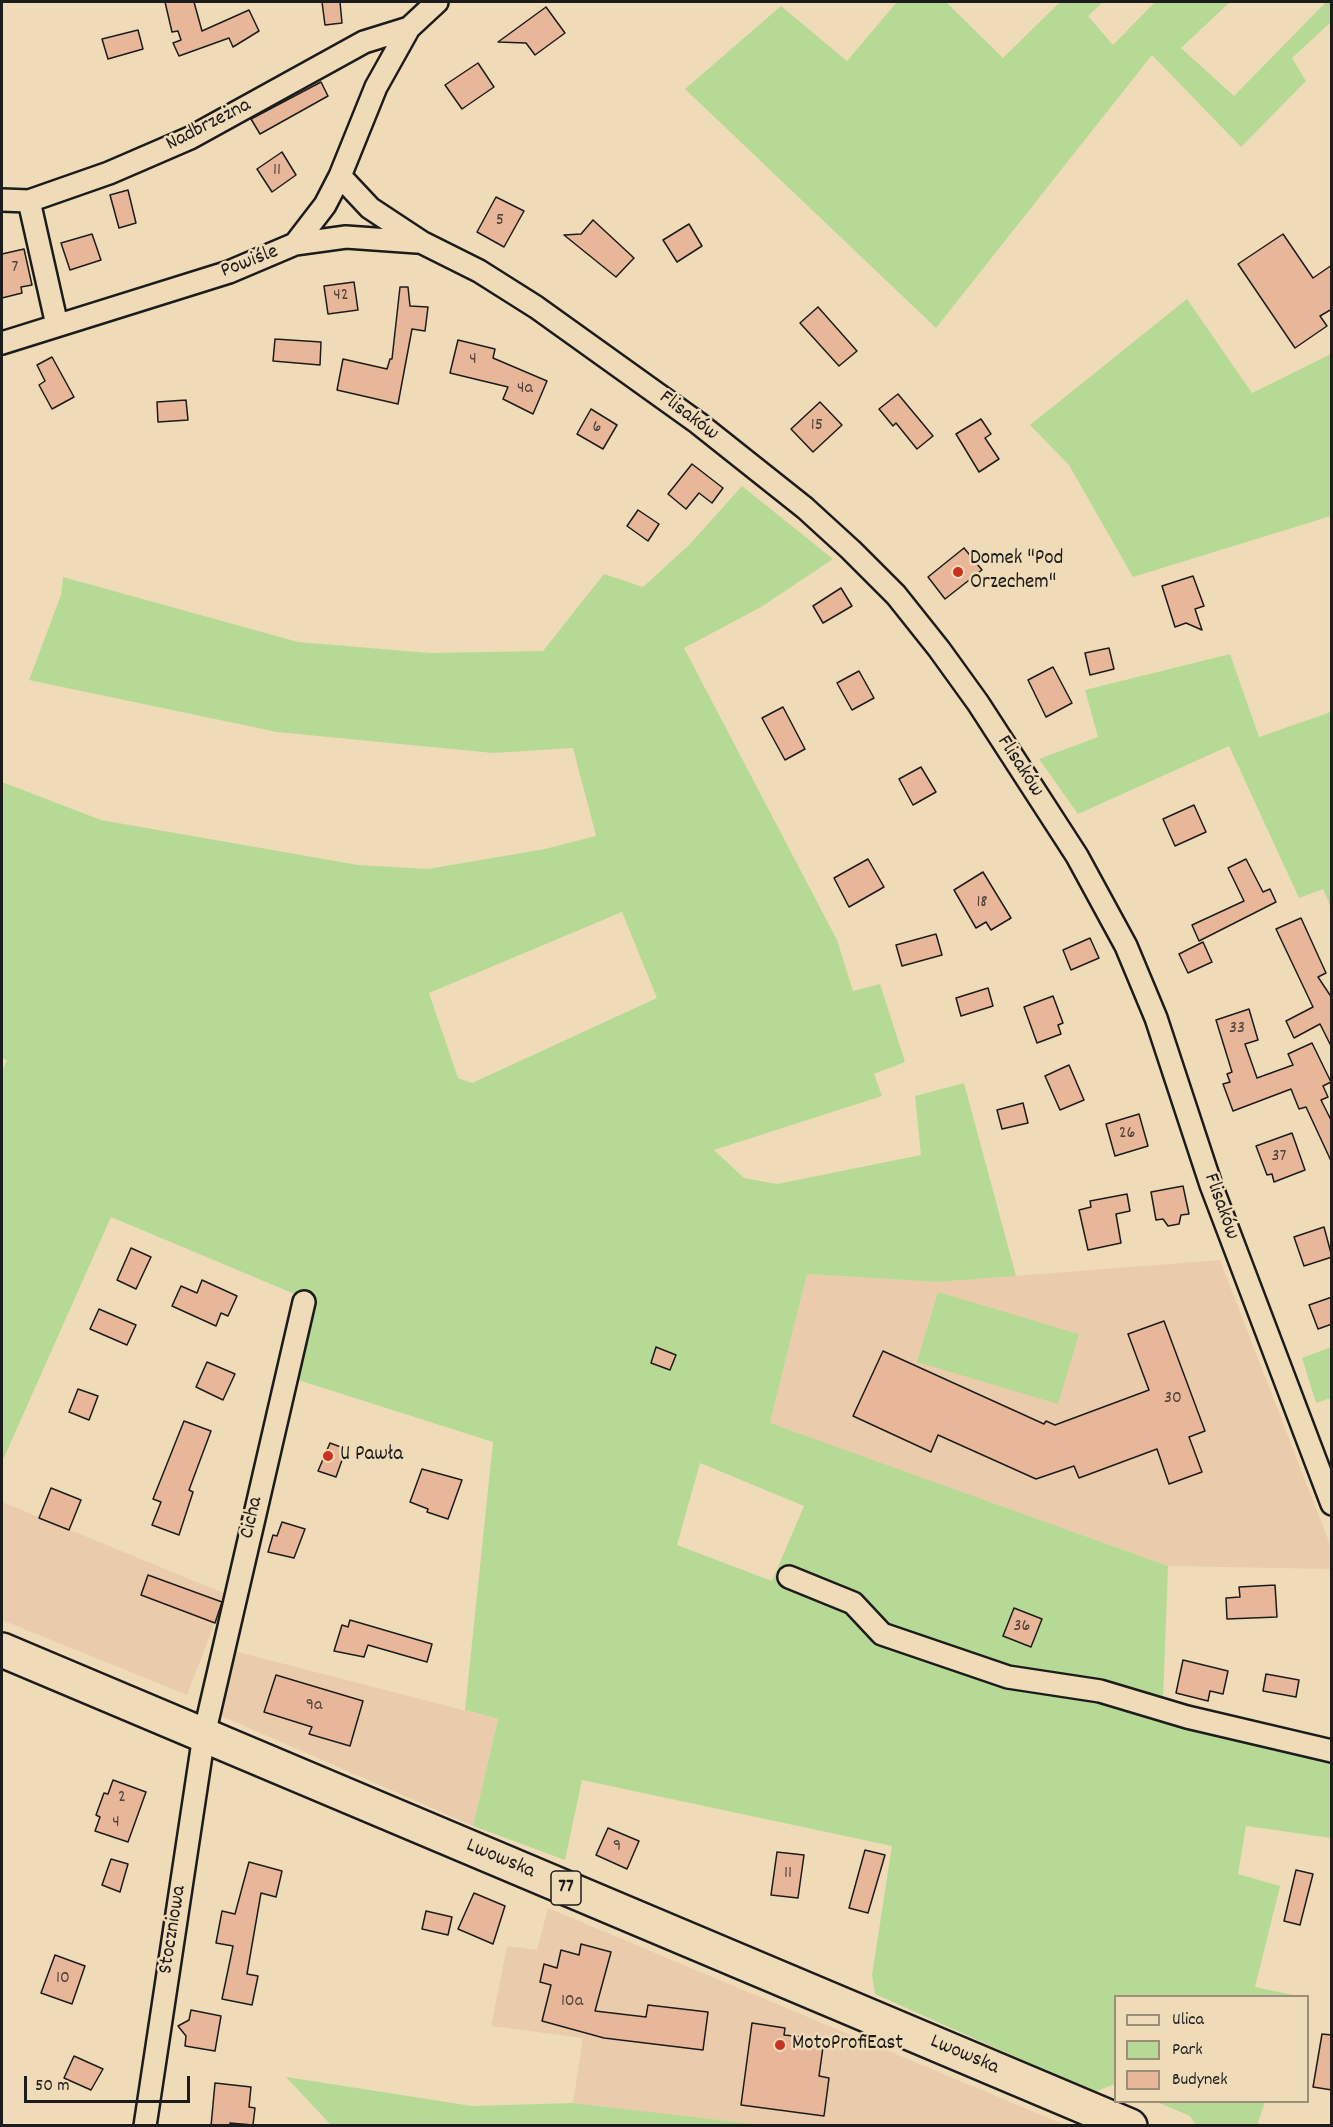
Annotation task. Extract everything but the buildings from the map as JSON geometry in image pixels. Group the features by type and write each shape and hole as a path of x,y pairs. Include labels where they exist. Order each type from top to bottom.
{"main road":[{"name":"Lwowska","path":"2,1650 1130,2126"}],"street":[{"name":"Powiśle","path":"2,343 229,272 296,244 325,205 340,176 376,87 409,28 437,2"},
{"name":"Nadbrzeżna","path":"2,200 29,201 109,173 190,138 364,42 409,28"},
{"name":"Flisaków","path":"340,176 370,208 423,243 479,271 536,307 698,423 804,508 896,596 978,703 1077,856 1126,946 1156,1018 1211,1185 1332,1504"},
{"path":"29,201 57,325"},
{"name":"Flisaków","path":"296,244 346,237 423,243"},
{"name":"Cicha","path":"204,1735 304,1302"},
{"path":"789,1577 853,1603 882,1634 1008,1677 1100,1690 1187,1716 1332,1750"},
{"name":"Stoczniowa","path":"145,2126 204,1735"}],"shaded area":[{"path":"1220,1260 1331,1547 1331,1569 1168,1566 770,1424 807,1274 937,1282"},
{"path":"2,1502 226,1594 187,1695 2,1620"},
{"path":"234,1651 498,1719 473,1826 217,1714"},
{"path":"548,1908 1065,2125 762,2126 573,2103 583,2038 491,2026 507,1946 537,1950"}],"green space":[{"path":"897,2 946,2 1003,58 1060,2 1103,2 1088,16 1113,45 1155,2 1230,2 1181,48 1234,96 1326,2 1331,2 1331,22 1292,58 1306,81 1241,147 1152,55 936,328 685,89 781,6 847,61"},
{"path":"1187,299 1252,393 1331,354 1331,516 1133,577 1069,465 1030,425"},
{"path":"742,486 833,559 761,607 684,648 837,940 853,991 880,984 905,1062 874,1074 882,1096 714,1150 744,1178 777,1184 921,1155 915,1096 964,1083 1016,1276 937,1282 807,1274 770,1423 1168,1566 1163,1700 1331,1756 1331,1838 1246,1826 1238,1874 1280,1886 1255,1987 1293,1995 1114,1995 1114,2084 1094,2092 875,1994 872,1975 892,1846 582,1780 565,1860 473,1826 498,1719 465,1710 493,1442 295,1379 297,1295 111,1217 2,1462 2,1071 7,1060 2,1058 2,782 101,820 358,865 428,869 545,849 596,836 573,748 493,753 277,732 29,680 61,595 63,577 298,642 430,653 543,651 604,574 643,587 689,545","holes":["622,912 657,998 472,1083 458,1078 429,993","700,1463 804,1506 772,1581 677,1545"]},
{"path":"1230,654 1259,737 1331,712 1331,908 1323,889 1299,898 1229,746 1078,814 1039,759 1098,737 1085,690"},
{"path":"938,1292 1079,1334 1058,1404 917,1362"},
{"path":"1331,1347 1331,1398 1316,1403 1302,1358"},
{"path":"286,2077 472,2106 573,2103 762,2125 331,2125"},
{"path":"1159,2103 1265,2103 1257,2126 1196,2125 1190,2116"}],"place":[{"name":"Domek \"Pod Orzechem\"","path":"958,572"},
{"name":"U Pawła","path":"328,1456"},
{"name":"MotoProfiEast","path":"780,2045"}]}
